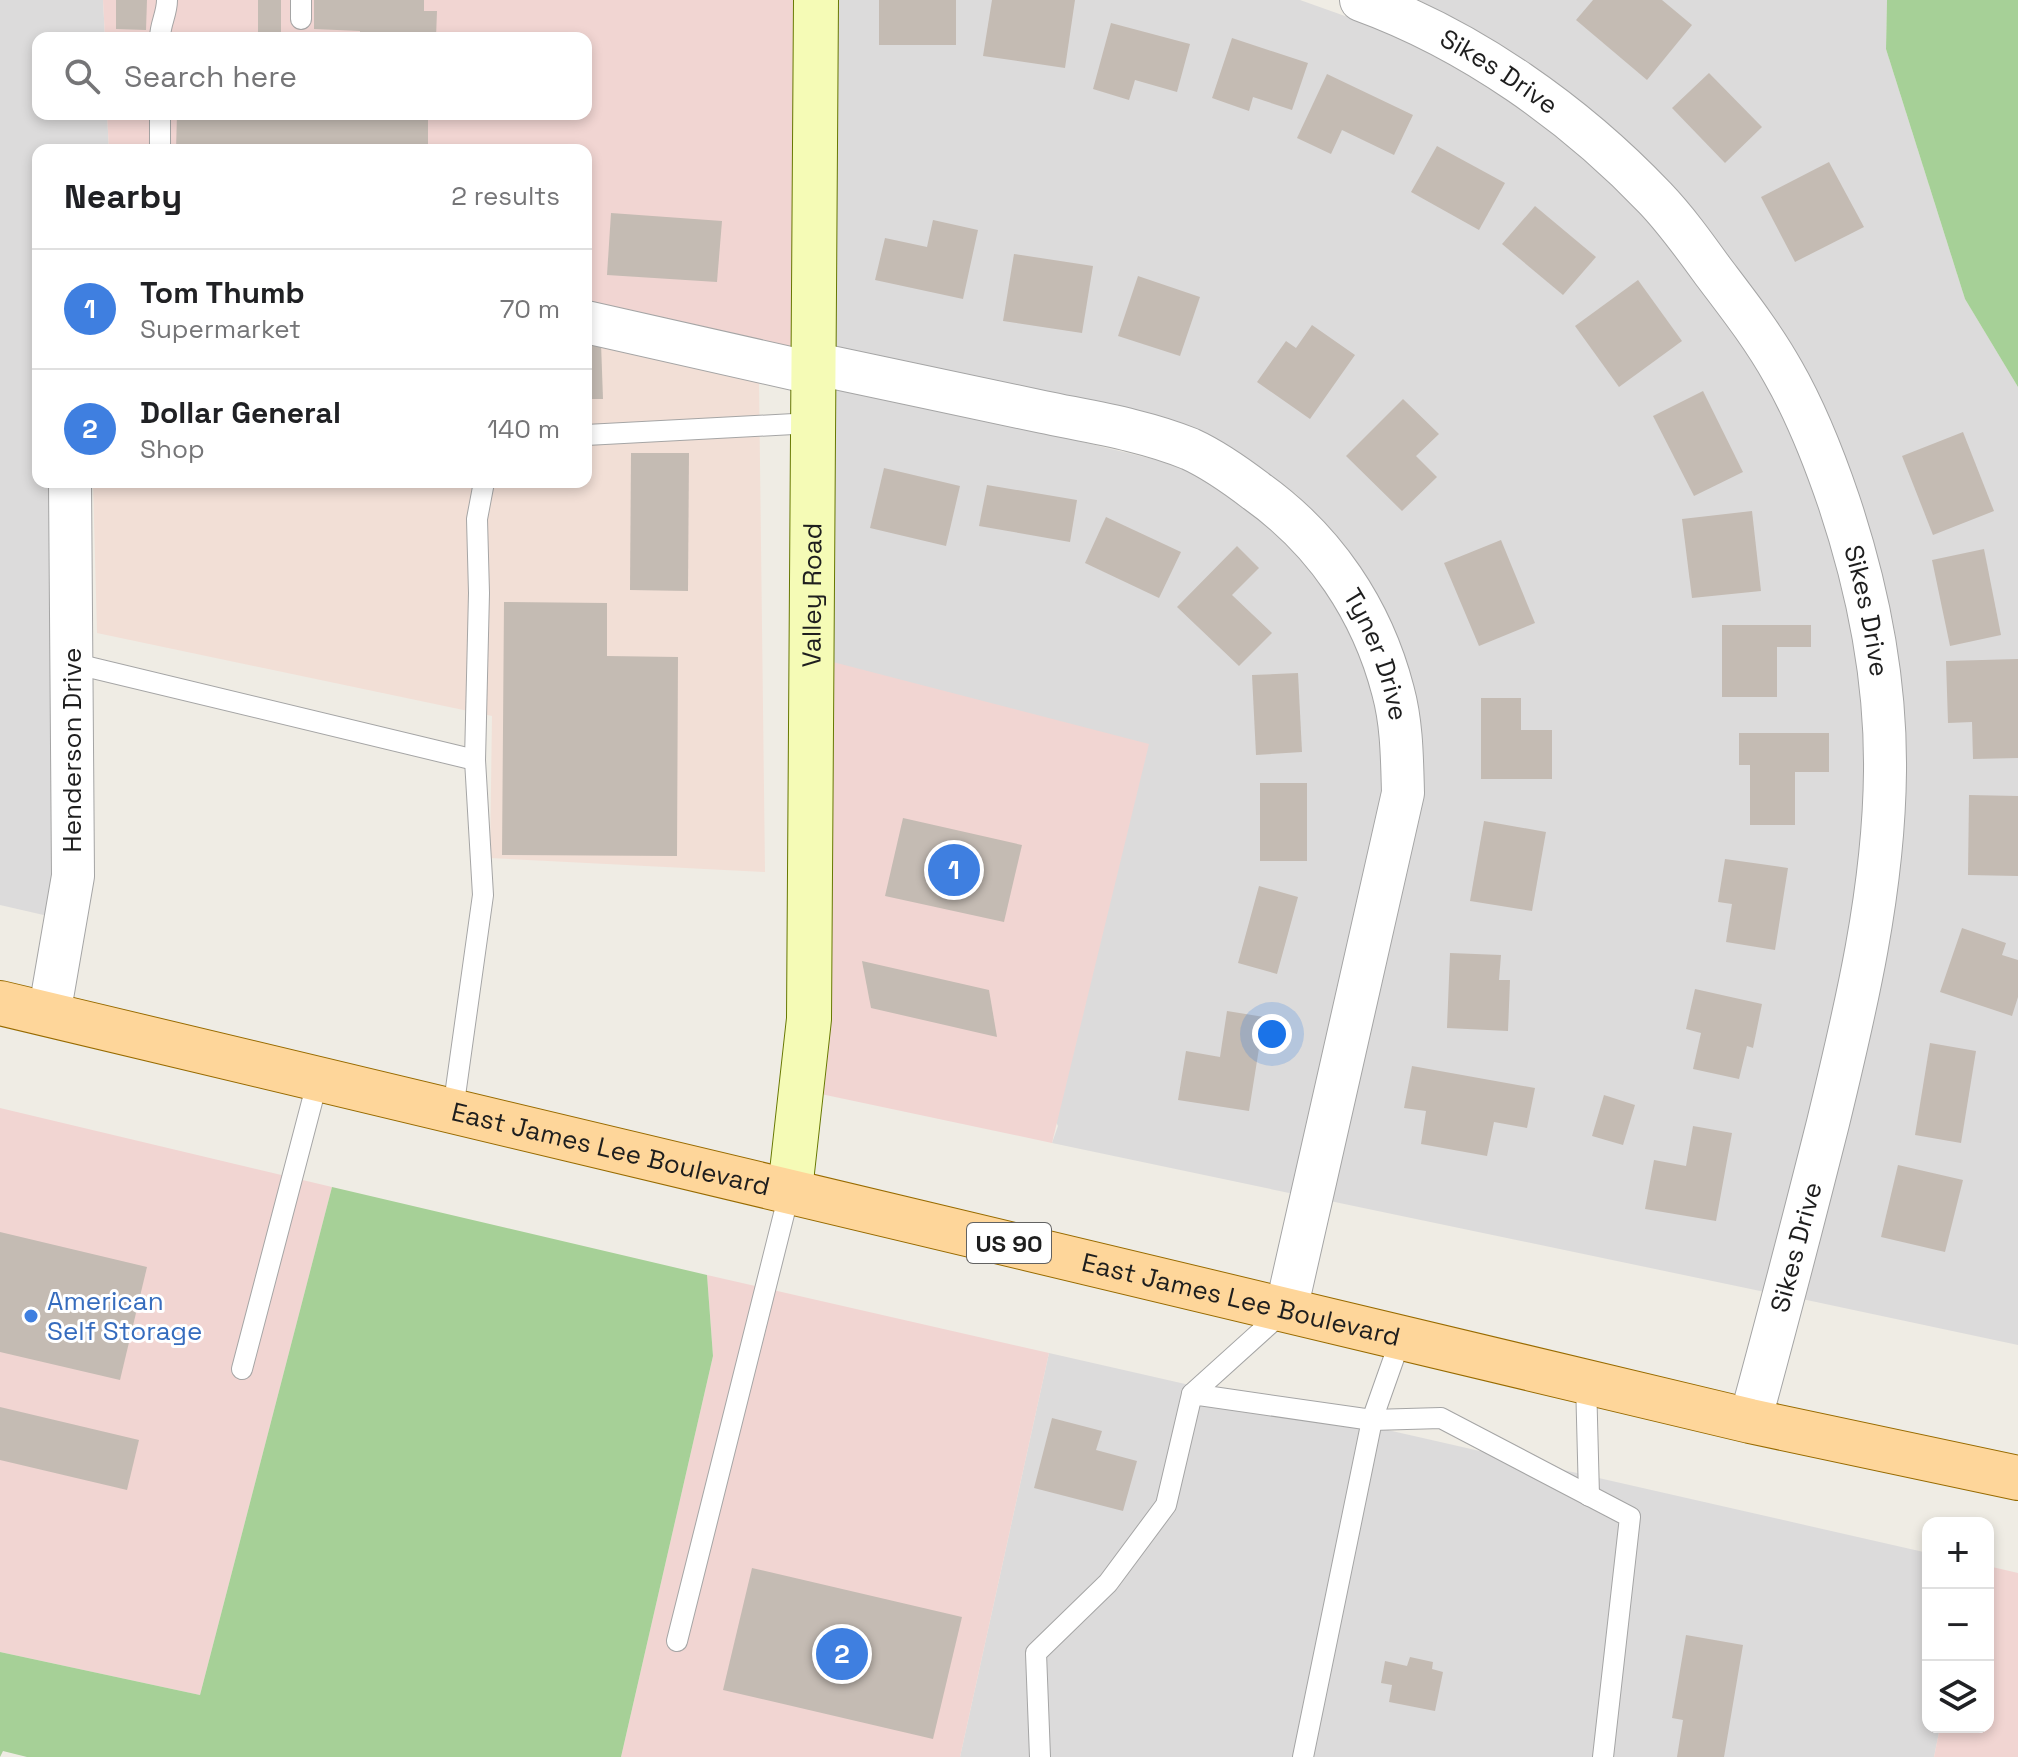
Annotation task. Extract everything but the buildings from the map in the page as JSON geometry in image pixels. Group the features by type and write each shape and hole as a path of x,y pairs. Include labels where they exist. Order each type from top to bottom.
{"main road":[{"name":"East James Lee Boulevard","path":"0,1003 1750,1421 2018,1478"}],"street":[{"name":"Valley Road","path":"790,1190 809,1019 816,0"},
{"name":"Sikes Drive","path":"1361,0 1407,17 1509,76 1584,132 1655,198 1763,339 1786,376 1828,471 1858,559 1877,649 1884,733 1885,773 1873,910 1854,1016 1750,1421"},
{"path":"592,323 812,368"},
{"name":"Tyner Drive","path":"812,368 1074,419 1166,440 1192,450 1222,466 1283,510 1327,557 1370,624 1393,692 1402,743 1403,793 1286,1310"},
{"name":"Henderson Drive","path":"49,1015 73,876 70,488"}],"lane":[{"path":"160,32 167,0"},
{"path":"160,120 160,144"},
{"path":"592,435 812,423"},
{"path":"453,1110 483,895 475,760 479,593 477,519 483,488"},
{"path":"72,663 475,760"},
{"path":"242,1369 318,1079"},
{"path":"677,1641 790,1190"},
{"path":"1040,1757 1036,1653 1108,1583 1166,1505 1192,1394 1286,1310"},
{"path":"1303,1757 1372,1420 1401,1338"},
{"path":"1586,1381 1589,1496"},
{"path":"1192,1394 1372,1420 1441,1418 1630,1517 1603,1757"}],"shaded area":[{"path":"0,0 103,0 105,32 32,32 32,120 107,120 109,144 32,144 32,488 52,488 55,874 48,916 0,905"},
{"path":"103,0 798,0 794,348 592,302 592,144 109,144 107,120 592,120 592,32 105,32"},
{"path":"834,0 1300,0 1401,36 1500,94 1573,149 1643,213 1748,352 1770,387 1812,479 1841,566 1859,652 1867,772 1855,907 1837,1011 1765,1292 1330,1201 1414,839 1342,543 1296,494 1232,448 1199,431 830,345"},
{"path":"1419,0 1887,0 1886,49 1965,299 2018,387 2018,1345 1802,1299 1892,913 1845,461 1519,58"},
{"path":"592,341 759,381 765,872 490,858 492,716 97,633 93,488 592,488"},
{"path":"830,388 1070,439 1161,461 1185,470 1213,485 1272,527 1314,571 1353,634 1376,698 1383,745 1385,792 1294,1194 1052,1143 1058,1126 829,661"},
{"path":"829,661 1149,744 1052,1143 821,1094"},
{"path":"0,1108 332,1187 200,1695 0,1652"},
{"path":"707,1275 1049,1353 960,1757 621,1757 713,1356"},
{"path":"1049,1353 1922,1552 1922,1733 1939,1733 1934,1757 960,1757"},
{"path":"1994,1567 2018,1573 2018,1757 1934,1757 1939,1733 1994,1733"}],"green space":[{"path":"1887,0 2018,0 2018,387 1965,299 1886,49"},
{"path":"332,1187 707,1275 713,1356 621,1757 27,1757 3,1751 0,1757 0,1652 200,1695"}],"place":[{"name":"Tom Thumb","path":"954,870"},
{"name":"American Self Storage","path":"31,1316"},
{"name":"Dollar General","path":"842,1654"}]}
